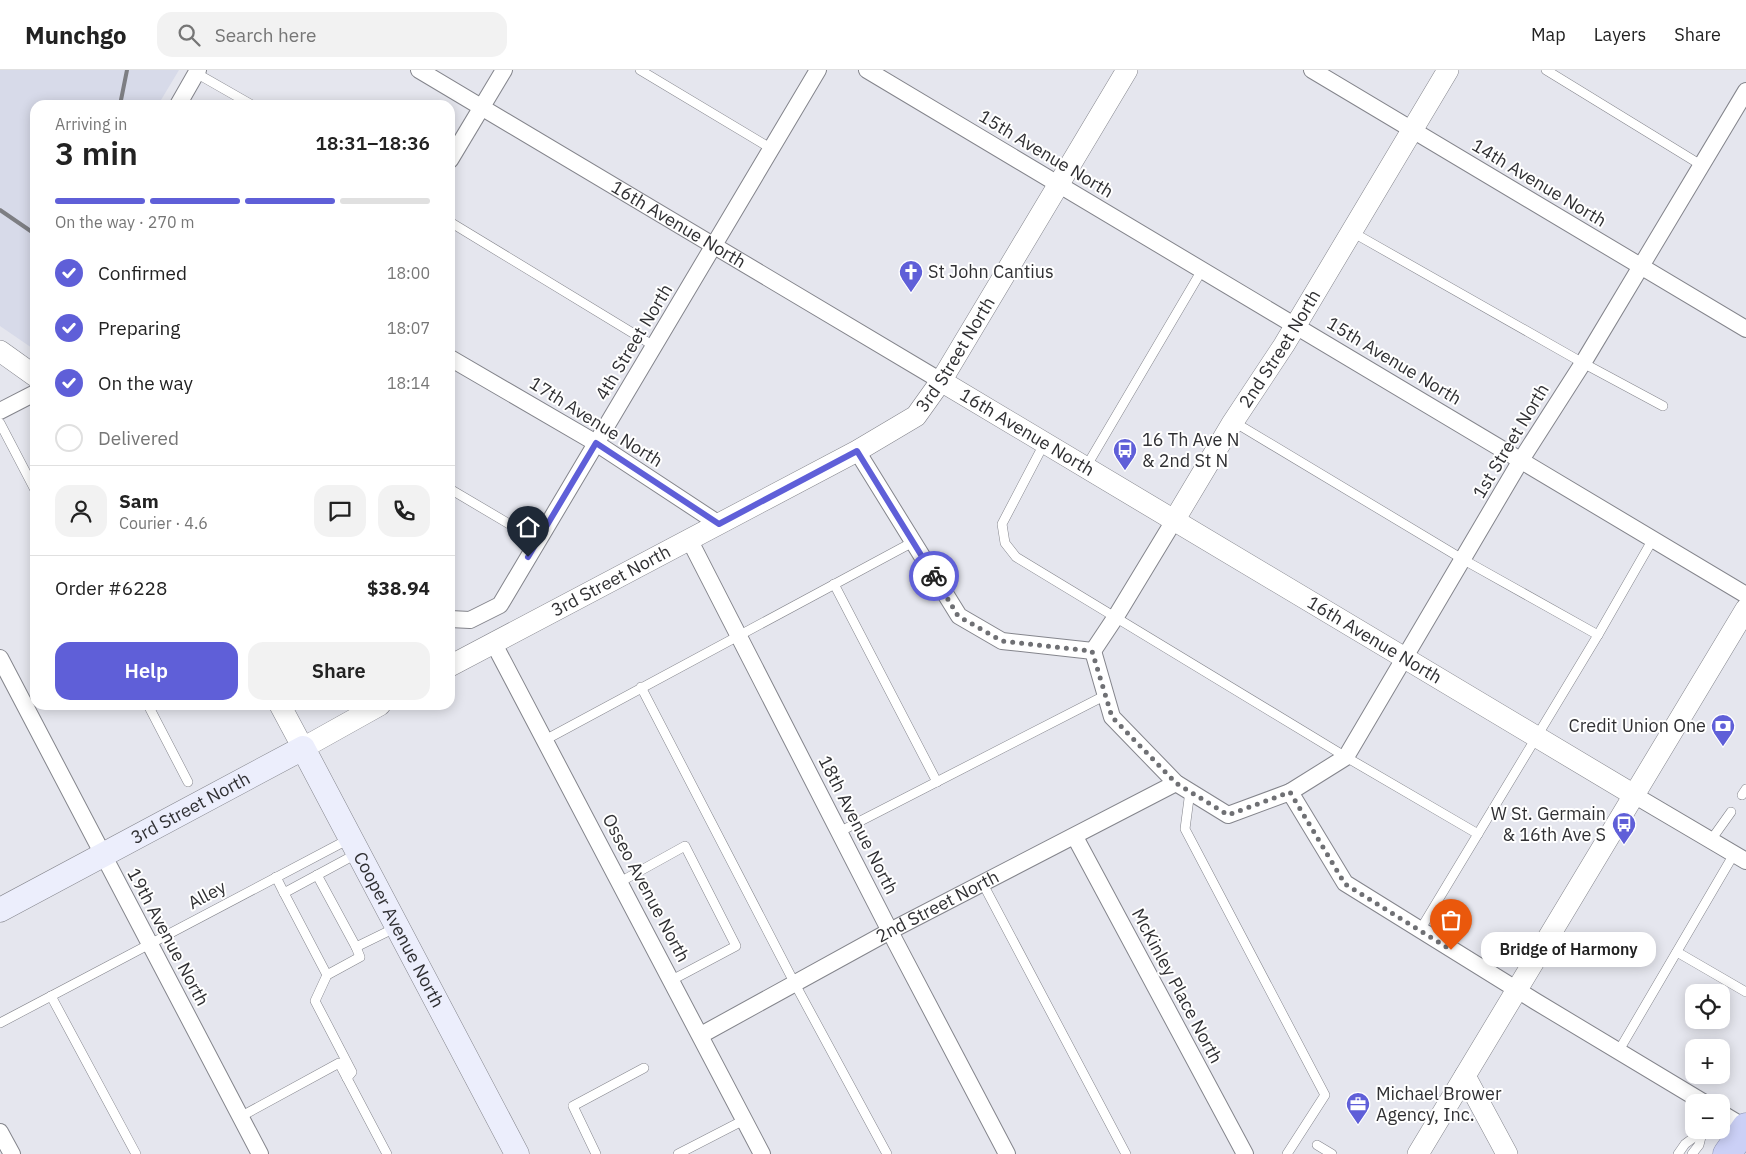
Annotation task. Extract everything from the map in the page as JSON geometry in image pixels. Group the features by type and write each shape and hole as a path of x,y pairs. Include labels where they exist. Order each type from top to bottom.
{"highway":[{"path":"1727,1154 1746,1128"}],"main road":[{"name":"3rd Street North","path":"1,906 104,856 303,748"},
{"name":"Cooper Avenue North","path":"303,748 517,1154"}],"street":[{"name":"16th Avenue North","path":"419,70 1175,519 1634,795"},
{"path":"455,152 504,70"},
{"name":"4th Street North","path":"455,618 470,620 500,605 818,70"},
{"name":"15th Avenue North","path":"867,70 1746,595"},
{"name":"3rd Street North","path":"455,663 857,451 916,416 941,381 1127,70"},
{"name":"14th Avenue North","path":"1312,70 1746,329"},
{"name":"2nd Street North","path":"1092,651 1115,618 1233,422 1296,326 1448,70"},
{"path":"181,100 197,72"},
{"name":"1st Street North","path":"1290,792 1346,757 1404,657 1464,560 1521,460 1583,363 1746,91"},
{"path":"0,351 30,372"},
{"name":"17th Avenue North","path":"455,361 596,443 719,524"},
{"path":"0,411 30,395"},
{"path":"857,451 958,616 1002,641 1092,651 1112,717 1183,787 1228,815 1290,792 1345,884 1689,1094"},
{"name":"18th Avenue North","path":"689,539 890,931 1007,1154"},
{"path":"1418,1154 1746,609"},
{"name":"Osseo Avenue North","path":"493,642 762,1154"},
{"name":"19th Avenue North","path":"0,658 260,1154"},
{"name":"Cooper Avenue North","path":"283,710 303,748"},
{"name":"3rd Street North","path":"303,748 371,710"},
{"name":"2nd Street North","path":"701,1035 890,931 1075,837 1183,787"},
{"path":"1634,795 1740,858"},
{"name":"McKinley Place North","path":"1075,837 1245,1154"},
{"path":"1465,1076 1507,1154"},
{"path":"1730,1118 1746,1128"},
{"path":"0,1132 12,1154"}],"lane":[{"path":"640,70 772,149"},
{"path":"1546,70 1702,165"},
{"path":"197,72 244,100"},
{"path":"455,225 654,346"},
{"path":"1352,232 1583,363 1663,406"},
{"path":"1086,467 1202,270"},
{"path":"1233,422 1464,560 1598,634"},
{"path":"0,423 30,480"},
{"path":"1045,442 1002,524 1005,543 1016,557 1346,757 1478,834"},
{"path":"455,492 538,541"},
{"path":"1420,930 1653,539"},
{"path":"545,740 913,542"},
{"path":"834,584 937,782"},
{"path":"641,687 795,984 887,1154"},
{"path":"839,832 1106,695"},
{"path":"151,710 188,782"},
{"path":"1183,787 1185,829 1325,1094 1286,1154"},
{"path":"1711,840 1731,812"},
{"path":"284,892 317,875 354,845"},
{"name":"Alley","path":"0,1023 276,877 354,845"},
{"path":"620,882 685,846 736,946 672,980"},
{"path":"1618,1052 1677,952 1740,858"},
{"path":"317,875 360,957 327,975 315,1001 352,1072 347,1078"},
{"path":"276,877 327,975"},
{"path":"983,884 1126,1154"},
{"path":"356,947 398,927"},
{"path":"1677,952 1746,992"},
{"path":"51,996 136,1154"},
{"path":"240,1117 339,1063 387,1154"},
{"path":"596,1154 573,1106 644,1068"},
{"path":"678,1154 744,1120"},
{"path":"1678,1154 1685,1144 1692,1139"},
{"path":"1692,1154 1701,1139"},
{"path":"1317,1145 1332,1154"}],"shaded area":[{"path":"0,70 179,70 161,100 30,100 30,347 0,326"}],"railway":[{"path":"121,100 127,70"},
{"path":"0,210 30,231"}],"way so far":[{"path":"934,576 958,616 1002,641 1092,651 1112,717 1176,783 1228,815 1290,792 1345,884 1451,950"}],"place":[{"name":"St John Cantius","path":"911,293"},
{"name":"16 Th Ave N & 2nd St N","path":"1125,471"},
{"name":"Credit Union One","path":"1723,747"},
{"name":"W St. Germain & 16th Ave S","path":"1624,845"},
{"name":"Bridge of Harmony","path":"1451,950"},
{"name":"Michael Brower Agency, Inc.","path":"1358,1125"}],"route":[{"path":"528,557 596,443 719,524 857,451 934,576"}]}
